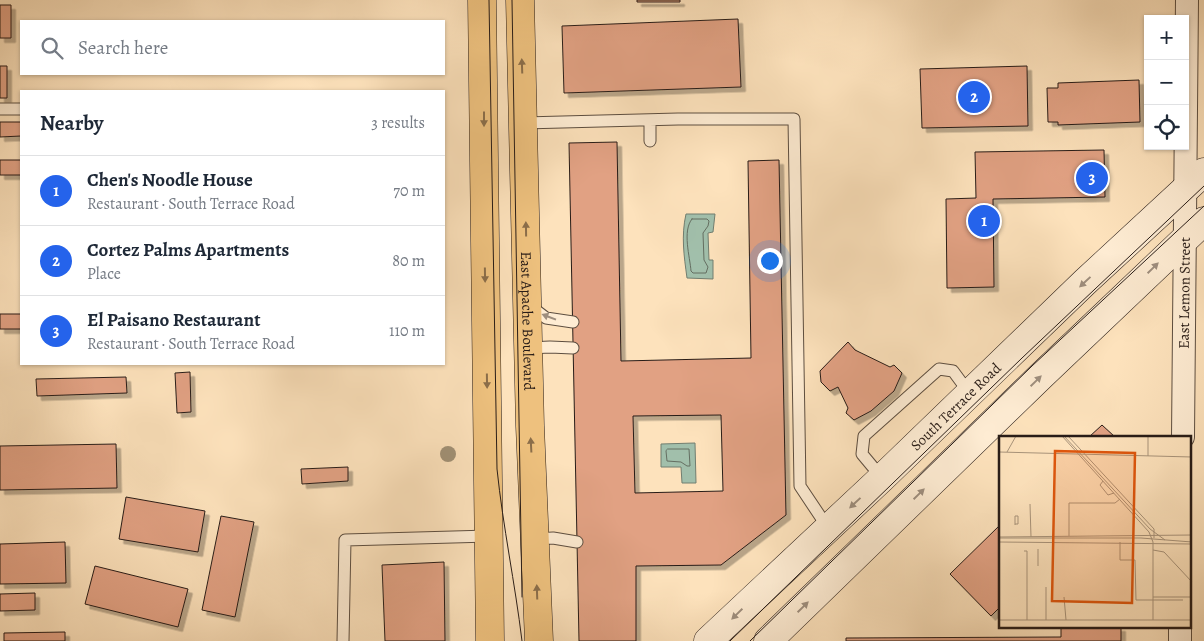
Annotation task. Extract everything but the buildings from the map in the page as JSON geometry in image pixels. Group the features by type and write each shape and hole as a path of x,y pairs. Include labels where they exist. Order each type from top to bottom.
{"main road":[{"path":"482,0 490,641"},
{"name":"East Apache Boulevard","path":"520,0 530,426 540,641"},
{"path":"486,332 529,348"}],"street":[{"name":"East Lemon Street","path":"1183,436 1195,181 1187,0"},
{"name":"South Terrace Road","path":"708,641 1195,181"},
{"path":"768,641 1194,230"},
{"path":"1180,628 1180,641"}],"lane":[{"path":"0,109 20,109"},
{"path":"524,124 650,120 794,119 800,486 828,528"},
{"path":"650,120 650,141"},
{"path":"528,304 546,318 572,322"},
{"path":"529,348 573,348"},
{"path":"882,478 862,454 864,436 939,369 953,371 970,394"},
{"path":"343,641 345,540 489,536"},
{"path":"535,539 553,538 577,542"}],"water":[{"path":"686,214 715,214 713,232 708,233 709,260 713,260 713,279 687,278 683,238"},
{"path":"695,443 696,483 682,483 681,467 661,467 661,444"}],"tram line":[{"path":"489,0 497,469 522,641"},
{"path":"512,0 522,597"},
{"path":"730,641 1022,358 1204,186"},
{"path":"750,641 1032,366 1204,206"}],"place":[{"name":"Cortez Palms Apartments","path":"974,97"},
{"name":"El Paisano Restaurant","path":"1092,178"},
{"name":"Chen's Noodle House","path":"984,221"}]}
